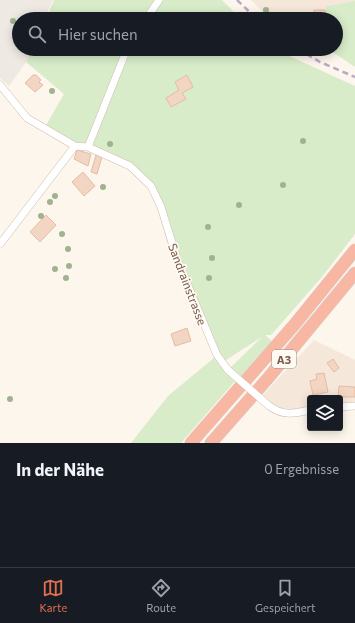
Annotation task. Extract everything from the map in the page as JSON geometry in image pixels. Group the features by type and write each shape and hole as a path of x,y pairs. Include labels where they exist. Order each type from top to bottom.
{"highway":[{"name":"A3","path":"191,443 262,363 355,250"},
{"name":"A3","path":"211,443 279,366 355,273"}],"street":[{"path":"151,12 159,0"},
{"path":"88,146 124,56"},
{"path":"0,85 27,118 75,146 0,244"},
{"name":"Sandrainstrasse","path":"75,146 88,146 130,166 151,186 161,207 184,277 217,355 228,370 268,405 283,414 294,414 307,411"},
{"path":"343,406 355,406"}],"shaded area":[{"path":"0,0 53,0 47,12 12,12 12,56 29,56 9,86 0,78"},
{"path":"251,0 355,0 327,6 327,12 262,11"},
{"path":"314,340 355,360 355,406 343,408 343,395 307,395 307,414 297,416 274,414 259,399"}],"green space":[{"path":"54,0 222,0 234,12 49,12"},
{"path":"355,1 355,67 338,56 343,56 343,12 326,12 326,6"},
{"path":"29,56 289,56 355,86 355,234 322,277 271,335 265,335 272,341 240,377 230,368 262,337 223,362 174,265 151,186 130,166 75,146 45,127 64,94 26,62"},
{"path":"215,357 219,365 235,381 181,443 131,443 168,396"}],"building":[{"path":"314,10 325,10 325,12 314,12"},
{"path":"33,75 36,75 41,80 39,82 43,85 35,92 25,83"},
{"path":"187,75 193,87 182,93 186,99 171,107 166,98 179,90 175,82"},
{"path":"77,150 91,154 88,166 74,159"},
{"path":"96,155 102,157 97,174 91,172"},
{"path":"83,172 95,186 84,196 72,182"},
{"path":"46,215 56,225 40,242 30,232"},
{"path":"187,328 191,341 175,346 171,334"},
{"path":"333,359 339,368 334,372 327,363"},
{"path":"324,373 328,392 313,395 310,381 317,379 316,374"},
{"path":"339,386 355,387 355,397 343,397 343,395 338,395"}],"railway":[{"path":"237,0 250,12"},
{"path":"310,56 355,77"}]}
